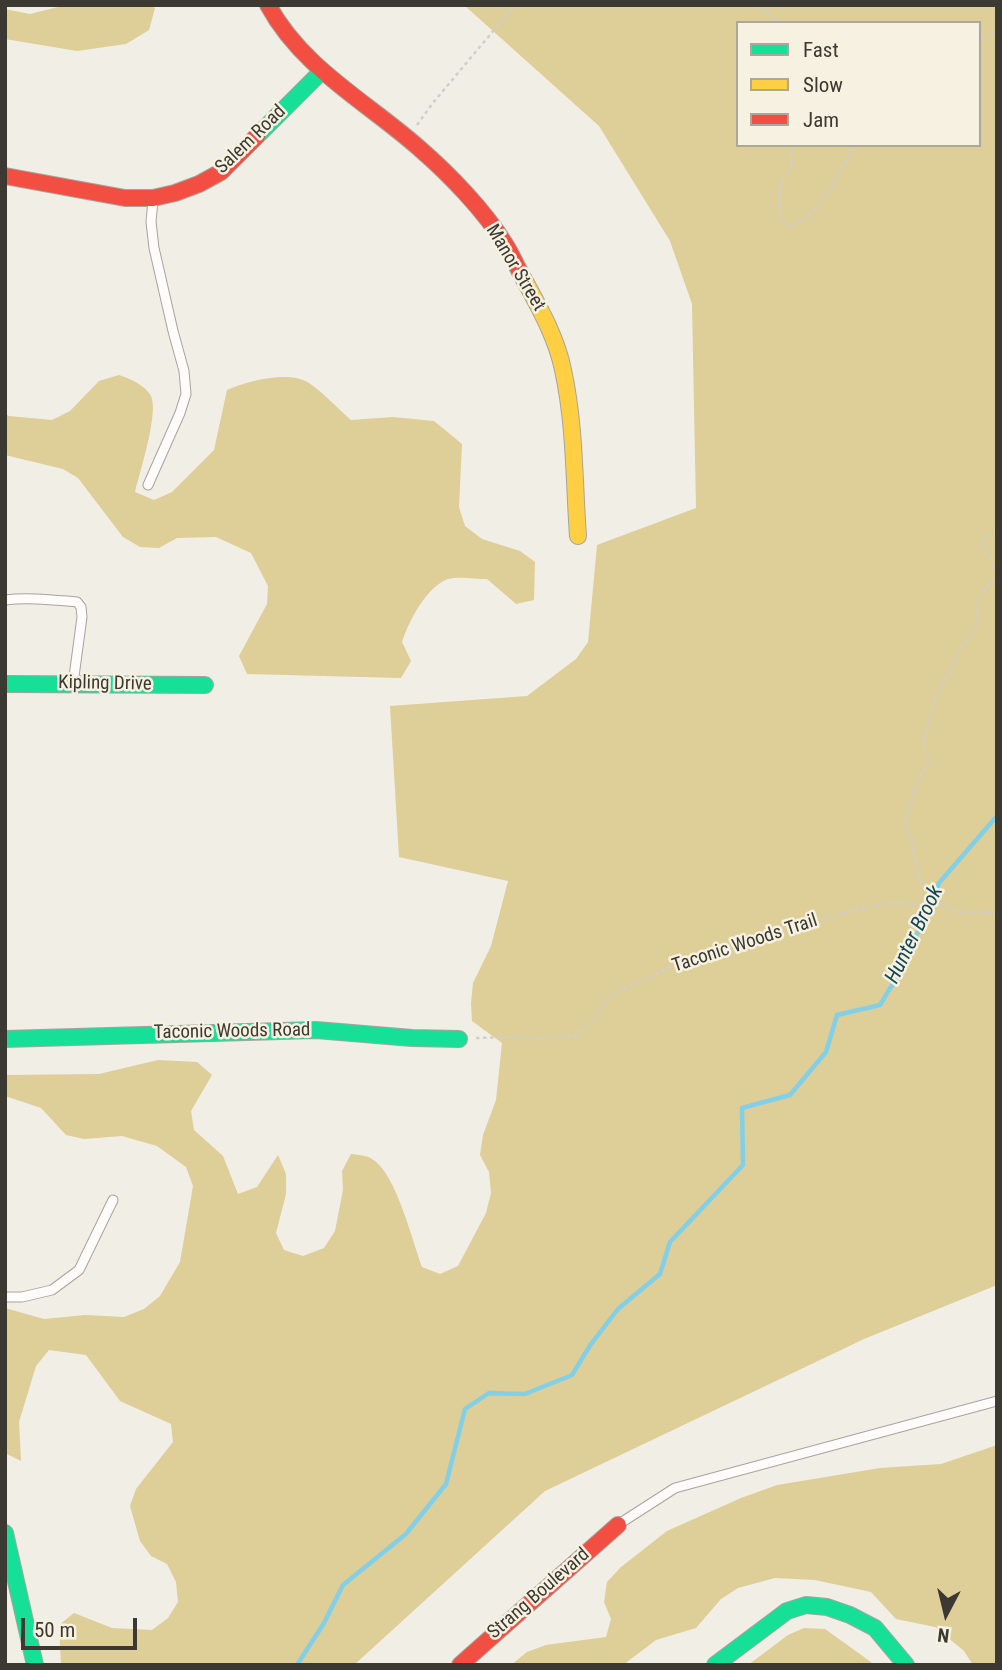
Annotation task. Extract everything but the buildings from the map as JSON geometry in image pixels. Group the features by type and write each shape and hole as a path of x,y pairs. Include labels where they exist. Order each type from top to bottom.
{"street":[{"name":"Manor Street","path":"268,5 275,18 315,66 419,148 470,198 505,243 549,326 563,369 578,536"},
{"name":"Salem Road","path":"5,176 125,198 153,198 175,193 221,172 322,71"},
{"name":"Kipling Drive","path":"5,684 205,685"},
{"name":"Taconic Woods Road","path":"5,1040 316,1030 459,1039"},
{"name":"Strang Boulevard","path":"460,1665 618,1525"},
{"path":"5,1533 35,1665"},
{"path":"715,1665 787,1611 806,1605 827,1606 876,1628 905,1665"}],"lane":[{"path":"148,485 186,394 184,371 155,248 151,222 153,198"},
{"path":"5,600 77,602 81,607 82,617 73,684"},
{"path":"5,1297 22,1297 52,1290 79,1270 113,1200"},
{"path":"618,1525 675,1488 997,1401"}],"path":[{"path":"407,138 515,5"},
{"path":"755,5 777,21"},
{"path":"981,39 997,29"},
{"path":"792,147 791,167 780,183 779,202 780,217 788,226 803,221 814,210 830,190 855,147"},
{"path":"927,904 927,897 918,876 911,835 905,823 916,784 929,763 923,744 936,695 961,648 972,634 978,619 976,604 997,576 993,562 986,555 982,544 985,537 997,533"},
{"name":"Taconic Woods Trail","path":"459,1039 548,1039 575,1036 591,1022 611,995 681,962 848,912 889,903 936,905 956,912 997,913"}],"shaded area":[{"path":"66,5 150,5 155,8 149,30 126,44 77,51 5,39 5,9 30,14"},
{"path":"464,5 997,5 997,1285 864,1339 545,1491 354,1665 61,1665 59,1625 74,1613 112,1628 152,1630 168,1618 178,1602 176,1582 167,1564 151,1556 140,1541 130,1506 136,1489 173,1442 171,1424 120,1401 86,1355 49,1350 36,1366 19,1422 21,1461 5,1453 5,1308 44,1319 85,1315 124,1317 144,1309 160,1296 180,1262 193,1186 186,1167 157,1146 122,1136 84,1139 66,1135 41,1108 5,1096 5,1075 99,1074 158,1060 197,1062 212,1075 191,1111 194,1130 223,1156 238,1194 257,1187 278,1155 286,1174 286,1194 276,1233 284,1250 303,1256 324,1248 335,1231 343,1190 342,1171 351,1154 372,1159 389,1178 422,1267 440,1274 458,1266 486,1213 491,1193 489,1172 480,1155 483,1135 496,1100 502,1043 472,1021 471,1003 473,983 491,946 508,881 399,857 390,706 527,696 576,659 588,642 597,545 696,508 692,304 670,241 599,126"},
{"path":"119,375 141,385 151,396 151,428 135,492 154,500 172,492 214,450 227,390 245,383 280,377 301,379 315,387 351,420 393,417 434,421 462,444 459,507 465,526 482,539 520,551 535,562 534,600 516,604 487,579 452,578 440,583 419,606 405,634 402,642 411,661 401,678 247,674 239,656 267,604 268,586 251,553 216,537 177,538 159,548 140,547 123,537 78,478 63,469 5,455 5,414 52,420 70,411 99,381"},
{"path":"997,1445 997,1665 973,1665 964,1651 935,1627 896,1619 871,1592 815,1580 775,1578 738,1588 721,1599 696,1628 656,1640 623,1665 511,1665 527,1652 546,1645 606,1637 611,1619 604,1602 607,1582 621,1567 667,1531 777,1485 880,1468 941,1464"},
{"path":"804,1628 825,1629 872,1665 748,1665 788,1635"}],"waterway":[{"name":"Hunter Brook","path":"297,1665 324,1623 343,1585 406,1534 446,1484 465,1409 489,1393 525,1394 572,1375 591,1344 618,1309 660,1274 670,1242 743,1165 742,1108 790,1095 826,1052 837,1015 880,1005 897,977 939,883 997,816"}],"traffic: fast":[{"path":"257,136 322,71"},
{"path":"5,684 205,685"},
{"path":"5,1039 316,1030 459,1039"},
{"path":"5,1533 35,1665"},
{"path":"715,1665 787,1611 806,1605 827,1607 875,1628 906,1665"}],"traffic: slow":[{"path":"520,272 551,332 563,370 572,432 578,536"}],"traffic: jam":[{"path":"268,5 282,27 317,66 419,148 465,193 497,231 520,272"},
{"path":"5,176 125,198 153,198 199,184 221,172 257,136"},
{"path":"460,1665 618,1525"}]}
